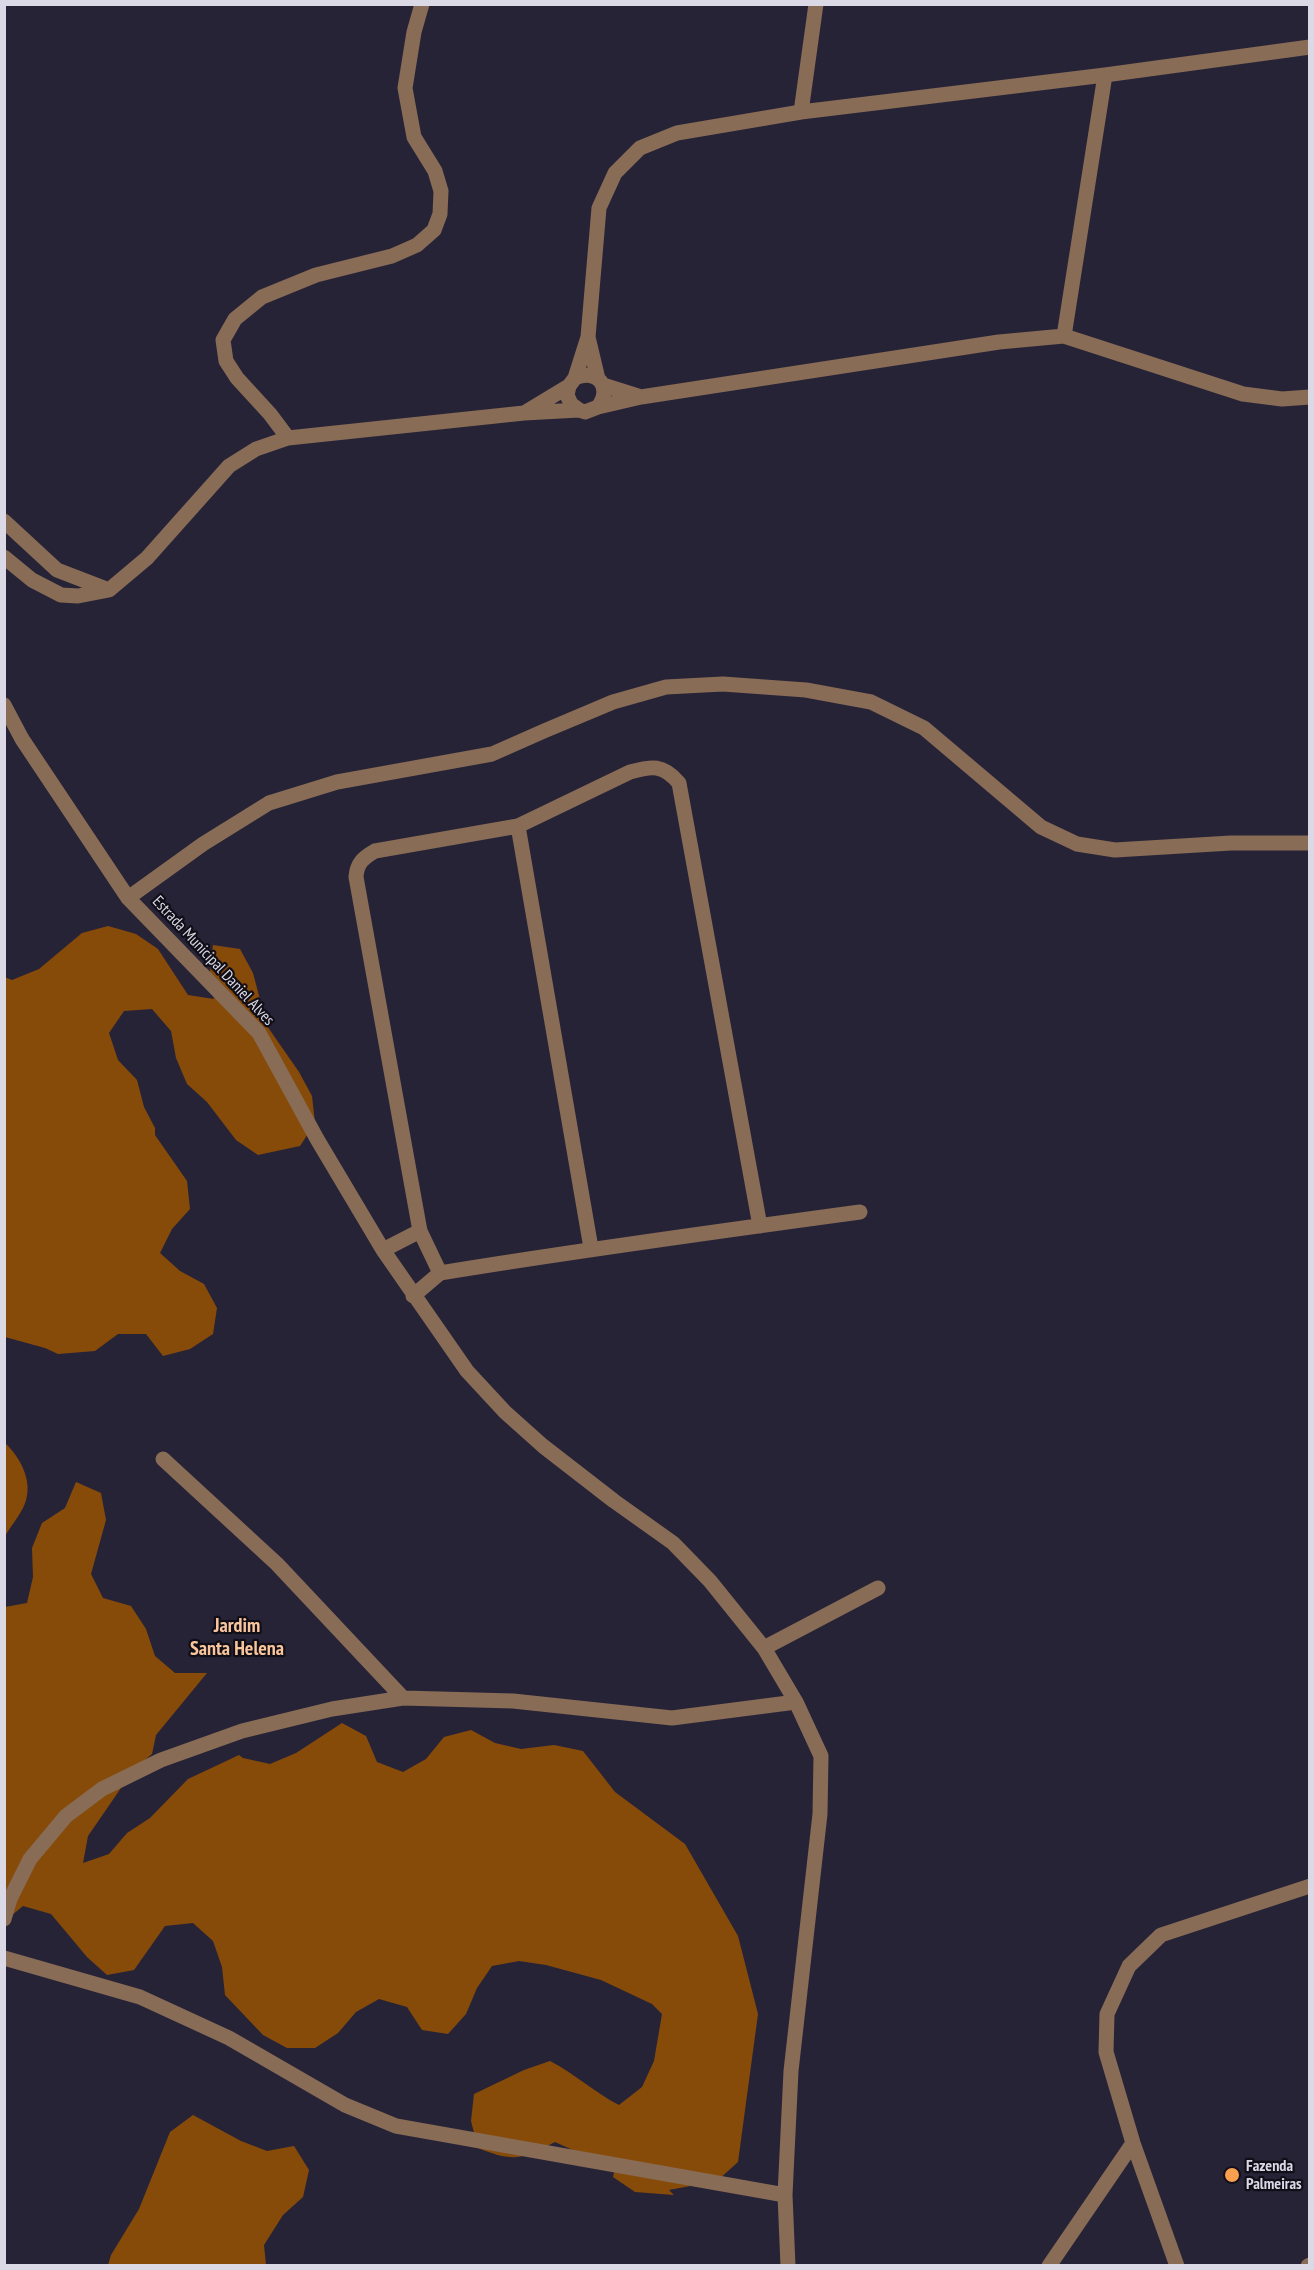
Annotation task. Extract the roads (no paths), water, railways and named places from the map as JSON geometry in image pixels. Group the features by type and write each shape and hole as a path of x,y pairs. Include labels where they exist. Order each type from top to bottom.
{"street":[{"path":"288,438 270,414 237,378 226,361 223,340 235,319 262,297 316,274 392,256 417,245 434,230 440,214 441,191 435,171 414,137 405,88 414,32 422,4"},
{"path":"801,112 816,4"},
{"path":"579,410 571,404 567,395 588,337 599,208 615,173 640,148 677,133 801,112 1106,75 1310,47"},
{"path":"1064,336 1106,75"},
{"path":"4,557 32,580 61,595 78,596 109,590 147,558 229,466 256,449 288,438 524,413 592,410 641,397 999,342 1064,336 1243,394 1282,399 1310,397"},
{"path":"588,337 604,393 598,407"},
{"path":"524,413 582,375 590,375 600,382 641,397"},
{"path":"4,521 57,570 109,590"},
{"path":"128,898 203,844 269,803 337,782 492,754 613,702 666,687 723,684 806,690 871,702 924,728 1041,827 1077,844 1116,850 1231,843 1310,843"},
{"name":"Estrada Municipal Daniel Alves","path":"4,705 22,739 128,898 259,1033 317,1139 383,1250 467,1371 505,1412 552,1453 674,1543 710,1581 764,1648 796,1702 821,1756 820,1814 791,2071 785,2195 788,2265"},
{"path":"440,1273 420,1231 356,877 357,867 364,857 375,851 518,826 630,772 646,767 659,768 670,773 679,783 760,1226"},
{"path":"518,826 591,1248"},
{"path":"413,1296 440,1273 591,1248 860,1212"},
{"path":"383,1250 420,1231"},
{"path":"163,1459 277,1564 403,1698"},
{"path":"764,1648 878,1588"},
{"path":"4,1918 10,1899 30,1859 66,1816 102,1789 161,1760 242,1731 332,1709 403,1698 513,1701 672,1718 796,1702"},
{"path":"1177,2265 1133,2143 1106,2052 1107,2014 1129,1966 1161,1935 1310,1886"},
{"path":"4,1958 140,1997 229,2038 345,2105 396,2126 785,2195"},
{"path":"1049,2265 1133,2143"}],"place":[{"name":"Fazenda Palmeiras","path":"1232,2175"}],"district":[{"name":"Jardim Santa Helena","path":"237,1638"}]}
